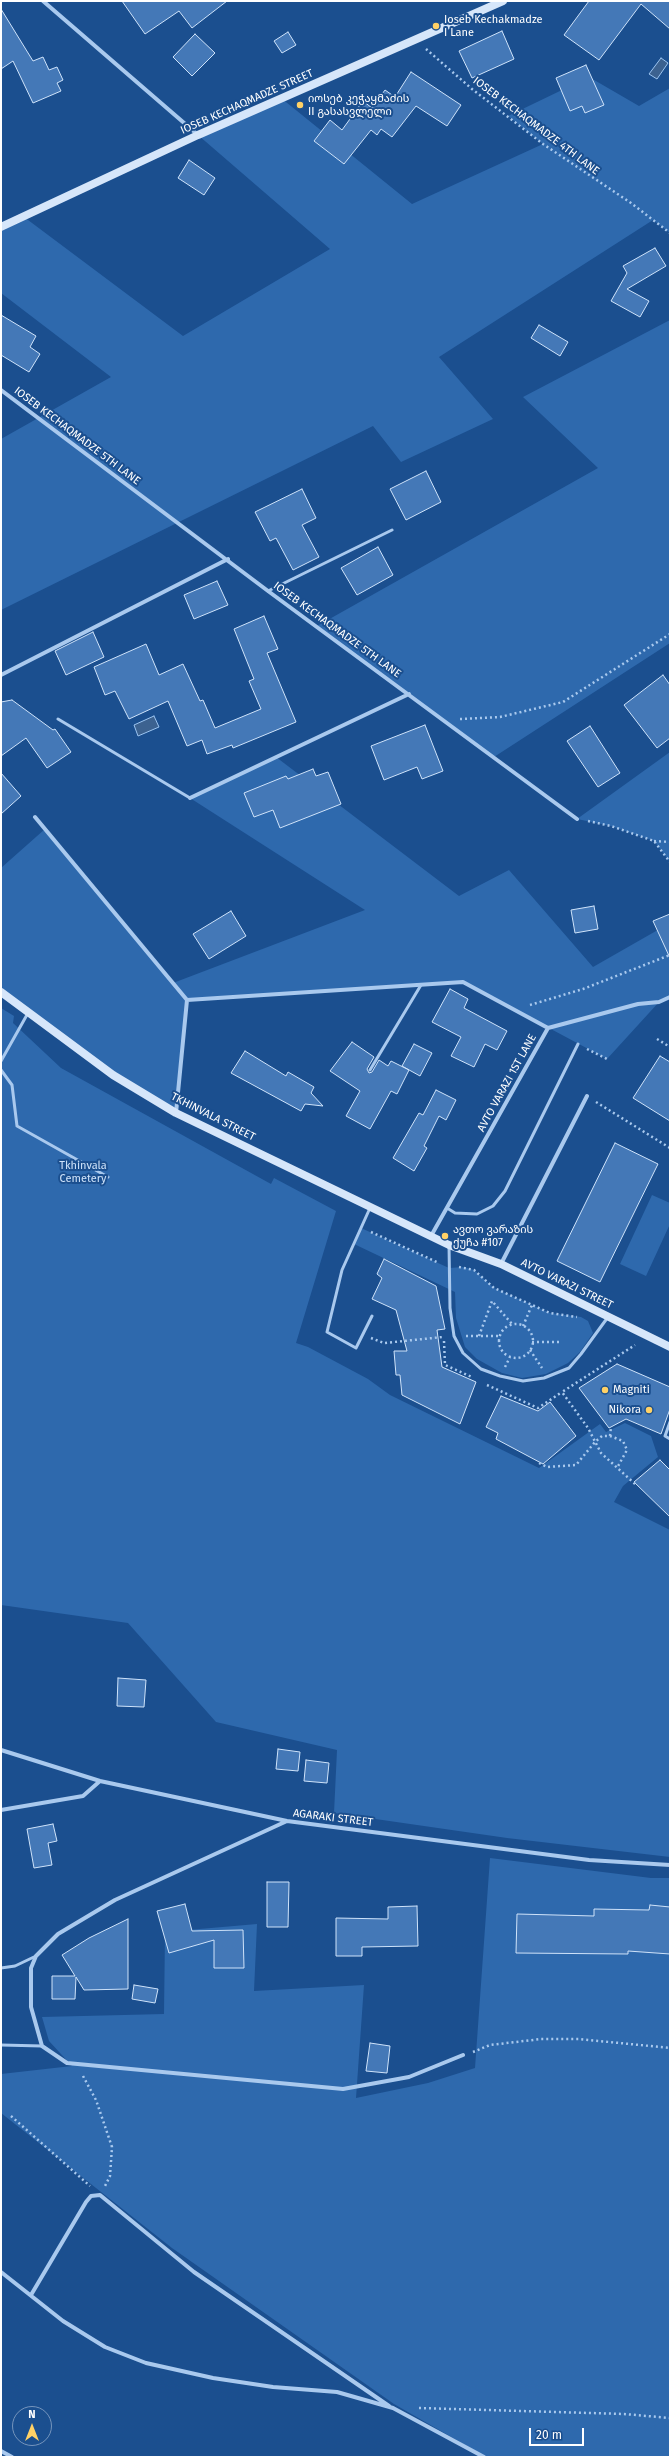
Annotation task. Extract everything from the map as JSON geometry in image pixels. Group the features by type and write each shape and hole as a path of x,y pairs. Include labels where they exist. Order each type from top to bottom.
{"street":[{"path":"43,1 198,135"},
{"name":"IOSEB KECHAQMADZE STREET","path":"1,227 198,135 416,41 499,2"},
{"name":"IOSEB KECHAQMADZE 5TH LANE","path":"1,390 228,559 268,591 577,820"},
{"path":"1,675 228,559"},
{"path":"190,798 408,694"},
{"path":"35,817 187,1000 176,1112"},
{"path":"187,1000 463,982 548,1028"},
{"name":"TKHINVALA STREET","path":"1,992 113,1075 176,1112 431,1236"},
{"name":"AVTO VARAZI 1ST LANE","path":"431,1236 548,1028 638,1004 659,1002 670,997"},
{"path":"501,1264 587,1096"},
{"name":"AVTO VARAZI STREET","path":"431,1236 449,1245 501,1264 670,1347"},
{"name":"AGARAKI STREET","path":"1,1750 100,1781 287,1821 590,1860 670,1865"},
{"path":"1,1810 83,1796 100,1781"},
{"path":"287,1821 115,1900 58,1934 36,1956 31,1968 31,2007 42,2046 67,2063 343,2089 408,2077 463,2056"},
{"path":"31,2295 86,2202 91,2196 100,2195 194,2272 393,2408 484,2457"},
{"path":"1,2272 63,2321 105,2347 146,2363 243,2383 337,2392 393,2408"},
{"path":"1,2451 12,2457"}],"lane":[{"path":"268,591 392,530"},
{"path":"58,719 190,798"},
{"path":"370,1070 421,985"},
{"path":"1,1061 28,1013"},
{"path":"447,1208 455,1213 477,1214 493,1206 505,1191 578,1044"},
{"path":"1,1070 12,1085 17,1126 108,1177"},
{"path":"371,1207 342,1270 327,1332 356,1348 372,1316"},
{"path":"449,1245 450,1308 454,1336 462,1353 481,1369 500,1376 522,1381 548,1377 569,1368 581,1354 608,1316"},
{"path":"670,1422 665,1436 670,1439"},
{"path":"1,1968 15,1966 36,1956"},
{"path":"1,2045 42,2046"}],"path":[{"name":"IOSEB KECHAQMADZE 4TH LANE","path":"416,41 472,89 543,144 631,203 670,233"},
{"path":"444,720 500,717 563,702 670,634"},
{"path":"577,820 611,826 654,841 670,842"},
{"path":"654,841 670,862"},
{"path":"514,1010 583,989 670,955"},
{"path":"657,1039 670,1047"},
{"path":"587,1096 670,1148"},
{"path":"361,1228 449,1268 464,1267 474,1270 494,1288 550,1313 581,1317"},
{"path":"479,1336 492,1301 512,1324 523,1326 531,1334 532,1342 530,1350 521,1357 510,1357 501,1350 499,1336 503,1330 512,1324"},
{"path":"523,1326 532,1305"},
{"path":"363,1334 384,1343 454,1336 499,1336"},
{"path":"532,1342 562,1342"},
{"path":"635,1484 602,1453 594,1442 588,1428 562,1392 630,1347 641,1346"},
{"path":"530,1350 548,1377"},
{"path":"610,1436 611,1427"},
{"path":"539,1463 547,1467 576,1465 594,1442 602,1436 610,1436 623,1441 627,1450 626,1456 617,1468"},
{"path":"463,2056 490,2045 540,2038 579,2038 670,2048"},
{"path":"11,2116 100,2195 110,2176 112,2147 96,2100 84,2077 67,2063"},
{"path":"417,2408 624,2414 670,2418"}],"green space":[{"path":"589,77 639,106 670,88 670,233 653,220 439,357 493,419 401,462 373,426 1,610 1,439 111,377 1,293 1,227 24,217 183,336 330,249 198,135 281,98 412,204 543,144 508,116"},
{"path":"670,320 670,643 494,757 317,626 598,468 523,397"},
{"path":"670,752 670,862 654,841 611,826 577,819"},
{"path":"276,757 459,896 509,870 593,967 670,923 670,997 659,1002 607,1059 463,982 187,1000 176,1113 113,1075 1,992 1,868 45,829 173,983 365,910 190,798"},
{"name":"Tkhinvala Cemetery","path":"1,1008 14,1016 13,1023 61,1068 271,1184 274,1178 336,1211 296,1343 308,1347 368,1379 390,1395 539,1468 600,1424 606,1432 625,1423 651,1436 658,1457 623,1486 614,1502 670,1530 670,1857 507,1838 334,1813 337,1750 216,1722 128,1623 1,1605"},
{"path":"652,1195 670,1203 670,1224 646,1276 620,1264"},
{"path":"361,1228 449,1268 464,1267 474,1270 494,1288 550,1313 581,1317 588,1321 593,1333 580,1352 568,1363 546,1374 522,1378 502,1373 477,1359 465,1347 456,1318 455,1292 354,1244"},
{"path":"490,1858 651,1878 670,1878 670,2457 486,2457 394,2404 172,2248 1,2113 1,2074 72,2066 49,2041 42,2017 164,2014 165,1932 257,1924 254,1991 364,1985 356,2098 428,2083 475,2068"}],"shaded area":[{"path":"661,58 668,63 657,79 649,74"},
{"path":"154,716 159,727 138,736 134,725"}],"building":[{"path":"122,1 227,1 192,28 179,11 145,34"},
{"path":"589,1 670,1 670,29 641,4 599,60 564,35"},
{"path":"1,9 33,61 43,57 49,70 57,67 63,80 57,83 61,91 33,103 13,61 1,69"},
{"path":"502,31 514,59 472,78 459,51"},
{"path":"288,32 296,45 282,53 274,41"},
{"path":"195,34 215,53 192,76 173,57"},
{"path":"586,65 604,105 585,113 582,106 570,111 556,78"},
{"path":"411,72 461,105 447,126 416,106 392,137 381,129 377,135 371,130 344,164 314,141 330,120 342,130 363,101 372,108 385,90 395,97"},
{"path":"189,160 215,178 204,195 178,178"},
{"path":"655,248 666,266 627,289 649,301 640,317 611,301 627,273 623,266"},
{"path":"1,315 36,336 30,347 40,354 29,372 1,355"},
{"path":"539,325 568,342 560,356 531,338"},
{"path":"426,471 441,502 406,520 390,489"},
{"path":"302,489 316,518 302,525 319,557 293,570 276,538 270,541 255,512"},
{"path":"378,547 393,575 357,595 341,568"},
{"path":"217,581 228,605 194,619 184,595"},
{"path":"264,616 278,649 267,653 296,722 233,748 232,745 207,754 202,740 187,746 168,701 129,719 115,691 105,695 94,667 146,644 159,675 183,664 200,701 203,700 215,728 261,709 249,681 254,679 234,629"},
{"path":"93,632 104,657 66,675 55,651"},
{"path":"663,675 670,685 670,738 657,748 624,705"},
{"path":"12,700 53,730 55,729 71,752 47,768 26,738 1,756 1,702"},
{"path":"425,725 443,771 422,779 417,767 384,780 371,746"},
{"path":"590,726 620,773 598,787 567,741"},
{"path":"313,769 316,776 328,772 341,804 280,828 273,810 254,817 244,793 286,776 288,779"},
{"path":"1,773 21,796 1,814"},
{"path":"594,906 598,929 575,933 571,910"},
{"path":"231,911 246,936 209,959 193,934"},
{"path":"670,914 670,958 653,921"},
{"path":"450,989 468,999 464,1008 507,1031 497,1050 485,1044 474,1067 451,1056 461,1037 432,1022"},
{"path":"352,1042 374,1057 367,1069 369,1073 372,1072 379,1060 388,1066 391,1061 409,1070 397,1094 391,1091 370,1129 346,1116 360,1091 330,1071"},
{"path":"414,1044 432,1053 420,1076 402,1066"},
{"path":"245,1051 286,1076 288,1072 314,1087 311,1093 323,1106 305,1104 301,1111 231,1073"},
{"path":"660,1056 670,1062 670,1121 633,1098"},
{"path":"436,1090 456,1100 446,1120 439,1116 424,1146 427,1148 414,1171 393,1158 419,1113 423,1115"},
{"path":"615,1143 658,1164 600,1282 557,1261"},
{"path":"384,1259 436,1286 445,1329 437,1330 442,1367 476,1382 460,1424 402,1395 400,1375 396,1375 394,1351 407,1351 396,1310 372,1299 382,1278 377,1274"},
{"path":"617,1364 670,1387 670,1409 661,1434 626,1419 609,1428 579,1388"},
{"path":"501,1396 538,1411 550,1402 576,1436 543,1464 496,1439 498,1433 486,1427"},
{"path":"660,1460 670,1470 670,1517 634,1482"},
{"path":"118,1678 146,1680 144,1707 117,1706"},
{"path":"278,1749 300,1752 298,1771 276,1769"},
{"path":"306,1760 329,1763 327,1783 304,1781"},
{"path":"53,1824 57,1841 48,1843 52,1865 34,1868 27,1829"},
{"path":"267,1882 289,1882 288,1927 267,1927"},
{"path":"185,1904 192,1931 243,1930 244,1968 214,1968 214,1940 169,1953 157,1911"},
{"path":"650,1905 670,1907 670,1954 628,1951 628,1954 516,1953 517,1914 594,1916 594,1909 649,1910"},
{"path":"417,1906 418,1946 362,1947 362,1956 336,1956 336,1918 388,1919 388,1907"},
{"path":"128,1919 128,1989 84,1990 76,1977 75,1999 52,1999 52,1976 75,1976 62,1955 89,1938"},
{"path":"134,1985 158,1989 155,2003 132,1999"},
{"path":"370,2043 390,2046 387,2073 366,2071"}],"place":[{"name":"Ioseb Kechakmadze I Lane","path":"436,26"},
{"name":"იოსებ კეჭაყმაძის II გასასვლელი","path":"300,105"},
{"name":"ავთო ვარაზის ქუჩა #107","path":"445,1236"},
{"name":"Magniti","path":"605,1390"},
{"name":"Nikora","path":"649,1410"}]}
